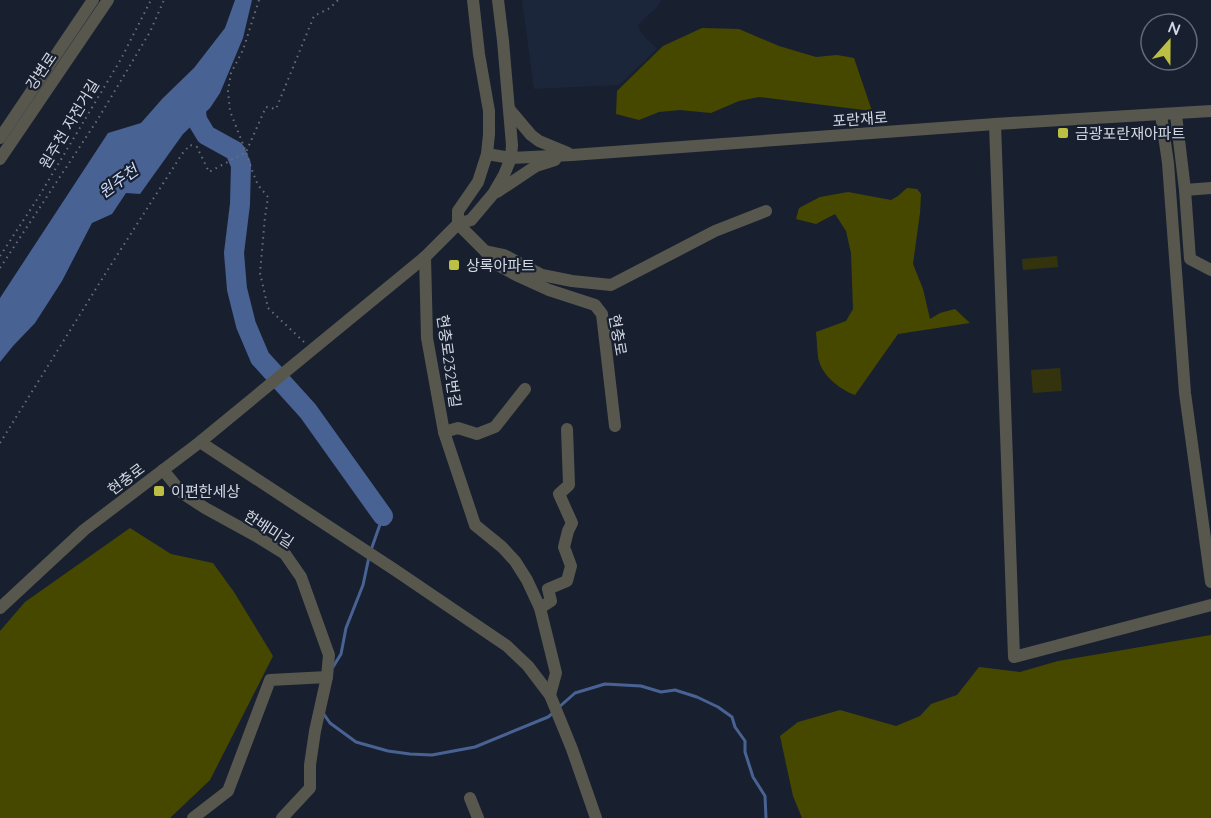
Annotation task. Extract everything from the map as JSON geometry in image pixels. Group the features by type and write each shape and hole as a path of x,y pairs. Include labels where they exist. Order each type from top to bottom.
{"street":[{"name":"강변로","path":"0,138 93,0"},
{"name":"강변로","path":"0,159 108,0"},
{"path":"458,224 458,211 478,182 487,154 489,134 489,111 473,0"},
{"path":"308,353 425,257 458,224 471,220 493,194 504,175 511,158 512,145 504,41 498,0"},
{"path":"509,110 539,141 572,155"},
{"name":"포란재로","path":"487,154 511,158 572,155 995,124 1211,111"},
{"path":"1176,114 1190,259"},
{"path":"1161,115 1168,163 1185,393 1211,582"},
{"path":"995,124 1014,657 1211,604"},
{"path":"493,194 536,166 572,155"},
{"path":"1185,190 1211,188"},
{"path":"485,251 504,255 542,275 611,285 715,231 766,211"},
{"name":"현충로","path":"458,224 494,263 549,290 594,305 603,314 615,426"},
{"name":"현충로232번길","path":"425,257 428,338 444,432 475,525 515,561 540,608 556,673 551,697"},
{"path":"1174,259 1190,259 1211,270"},
{"name":"현충로","path":"0,608 84,530 200,442 308,353"},
{"name":"현충로232번길","path":"444,432 458,428 477,434 495,427 525,389"},
{"path":"540,608 551,601 548,589 567,581 571,566 564,547 567,531 572,523 559,494 569,485 567,429"},
{"path":"200,442 507,646 528,666 551,697 596,818"},
{"name":"한배미길","path":"163,470 182,493 285,554 301,577 329,655 310,765 310,788 282,818"},
{"path":"193,818 228,791 270,680 327,677"},
{"path":"470,798 478,818"}],"path":[{"name":"원주천 자전거길","path":"0,256 38,198 121,59 151,0"},
{"path":"0,268 98,119 150,32 164,0"},
{"path":"259,0 243,50 231,73 228,91 230,111 253,173 268,198 260,273 268,308 308,353"},
{"path":"0,443 182,154 190,145 197,147 209,172 245,153 266,107 276,109 314,16 330,8 338,0"}],"shaded area":[{"path":"522,0 661,0 659,5 638,25 641,33 657,49 619,85 534,89"},
{"path":"702,28 739,29 779,46 816,57 837,55 854,58 872,111 759,97 739,101 711,113 680,110 659,112 639,120 616,114 617,91 663,46"},
{"path":"907,188 917,189 921,194 913,264 923,289 930,319 940,313 955,309 970,323 898,334 855,395 837,385 823,370 818,357 816,332 846,321 853,309 851,253 846,231 835,214 816,224 796,219 799,208 820,197 848,192 891,200"},
{"path":"1057,256 1058,267 1023,270 1022,259"},
{"path":"1060,368 1062,391 1033,393 1031,370"},
{"path":"130,528 171,554 213,563 234,592 273,656 210,780 170,818 0,818 0,631 25,602"},
{"path":"1211,635 1211,818 802,818 793,796 780,736 798,722 840,710 896,726 920,716 931,704 957,695 979,667 1020,672 1058,661"}],"water":[{"name":"원주천","path":"235,0 252,0 243,38 220,93 210,108 183,134 140,194 126,193 112,214 92,223 62,281 35,323 0,362 0,298 108,133 141,123 194,68 225,28"}],"waterway":[{"path":"194,95 197,120 206,135 235,151 241,165 240,204 234,253 237,289 246,325 260,358 308,411 383,516"},
{"path":"371,550 383,516"},
{"path":"333,667 341,654 346,628 363,585 369,557"},
{"path":"558,708 575,693 605,684 641,686 661,692 675,690 718,707 732,717 735,727 745,741 745,752 753,777 765,796 766,818"},
{"path":"323,713 330,723 356,742 388,751 432,755 475,747 553,713"}],"place":[{"name":"금광포란재아파트","path":"1063,133"},
{"name":"상록아파트","path":"454,265"},
{"name":"이편한세상","path":"159,491"}]}
